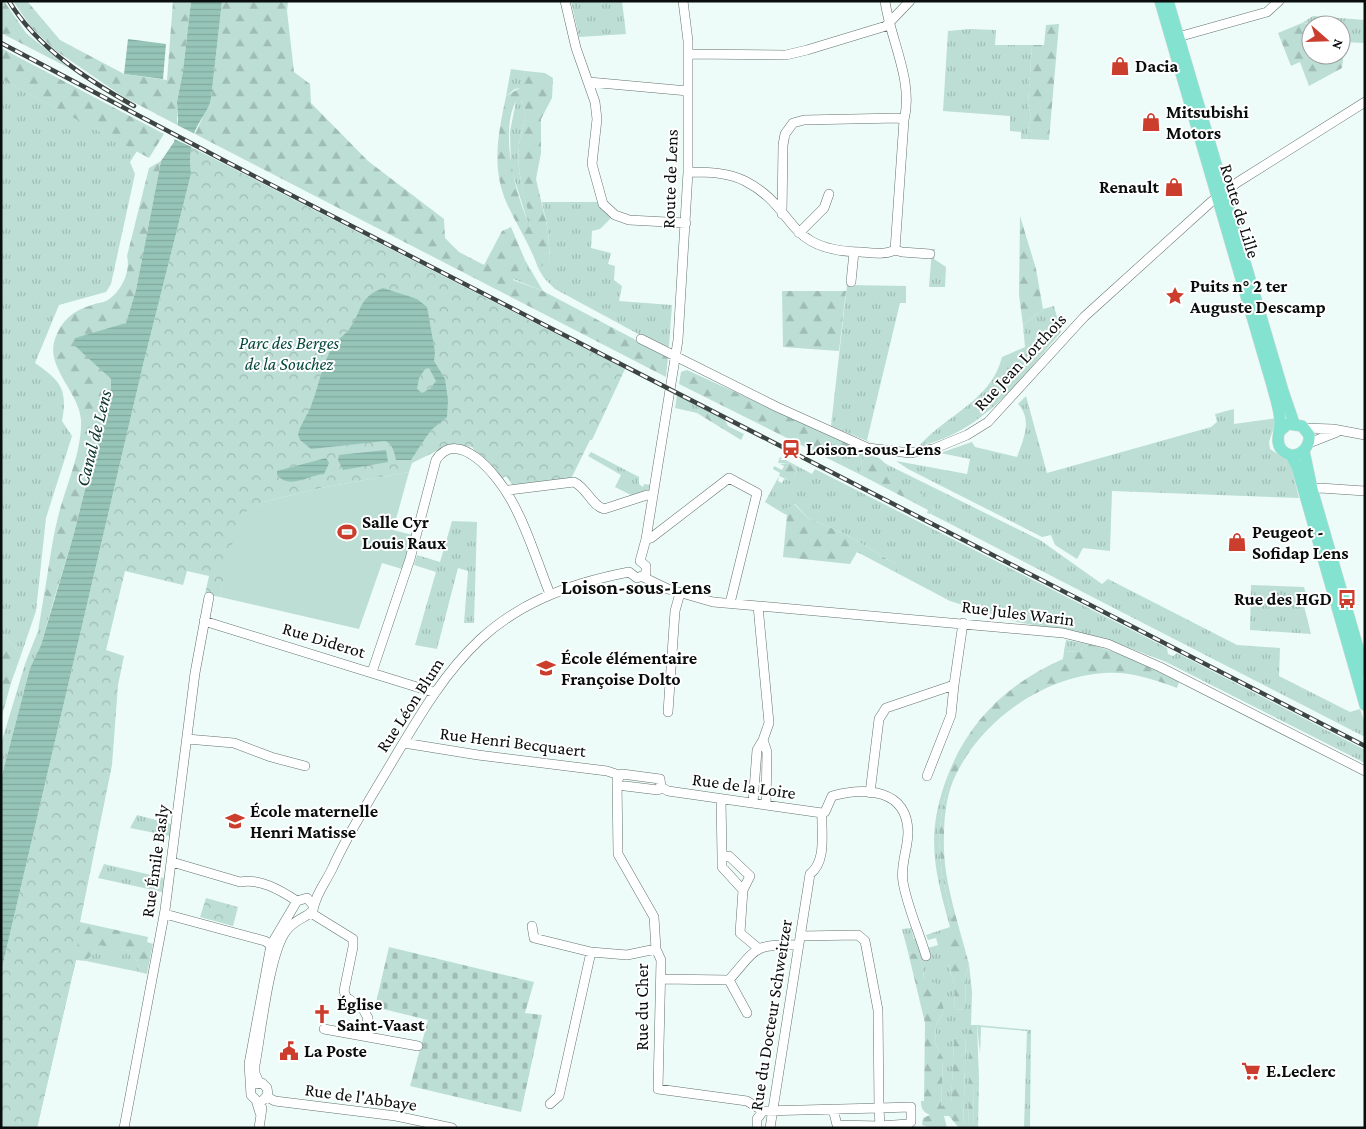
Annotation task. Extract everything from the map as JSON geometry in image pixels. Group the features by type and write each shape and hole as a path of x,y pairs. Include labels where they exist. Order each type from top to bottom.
{"main road":[{"name":"Route de Lille","path":"1160,1 1283,391 1300,426"},
{"name":"Route de Lille","path":"1168,1 1280,414 1279,432"},
{"path":"1365,672 1312,489 1306,447 1309,435 1300,426 1284,426 1279,432 1280,446 1291,455 1299,476 1365,706"},
{"path":"1291,455 1306,447"}],"street":[{"path":"565,1 576,48 596,102 597,119 592,164 603,204 615,215 629,220 686,223"},
{"name":"Route de Lens","path":"676,358 688,172 688,54 683,1"},
{"path":"885,1 905,87 906,103 895,250"},
{"path":"688,54 786,54 886,26 910,1"},
{"path":"1178,37 1267,12 1278,1"},
{"path":"589,82 688,91"},
{"name":"Rue Jean Lorthois","path":"641,339 676,358 868,448 910,453 933,449 967,436 988,422 1091,310 1221,194 1365,102"},
{"path":"782,214 784,186 783,145 785,134 793,123 804,120 904,120"},
{"path":"688,172 731,176 744,180 763,194 799,233 820,247 854,252 889,253 895,250 930,254"},
{"path":"763,194 774,194 784,186"},
{"path":"799,233 824,208 829,194"},
{"path":"851,282 854,252"},
{"path":"640,561 646,539 676,358"},
{"path":"1300,426 1365,435"},
{"path":"1306,447 1323,436 1344,431"},
{"path":"372,672 410,559 436,460 445,451 455,448 470,452 506,493 550,594"},
{"path":"646,539 651,538 729,478 756,493 730,603"},
{"path":"506,493 509,490 574,482 581,485 599,507 604,509 647,495 653,496"},
{"path":"1312,489 1365,491"},
{"path":"640,561 646,566 643,577 634,577 630,572 632,563 640,561"},
{"name":"Rue Léon Blum","path":"310,905 330,864 335,860 434,692 454,665 486,632 519,609 550,594 630,572"},
{"name":"Rue Jules Warin","path":"643,577 680,593 706,601 1063,633 1108,644 1160,667 1365,771"},
{"path":"668,712 675,611 680,593"},
{"name":"Rue Émile Basly","path":"124,1128 165,914 195,673 209,597"},
{"path":"754,803 757,750 764,740 770,723 758,606"},
{"name":"Rue Diderot","path":"204,621 434,692"},
{"path":"927,776 951,715 963,623"},
{"path":"870,793 879,718 886,708 954,685"},
{"path":"187,739 234,743 271,757 305,766"},
{"path":"764,740 767,752 766,805"},
{"name":"Rue Henri Becquaert","path":"404,743 478,755 607,770 619,775"},
{"path":"617,785 619,775"},
{"name":"Rue de la Loire","path":"619,775 660,779 662,787 668,791 822,814"},
{"name":"Rue de la Loire","path":"617,785 658,790 662,787"},
{"name":"Rue du Cher","path":"617,785 618,854 654,917 656,949 661,960 658,1089 747,1100 763,1111"},
{"path":"822,814 825,812 832,796 870,793 886,794 896,800 905,814 908,833 902,865 903,882 926,956"},
{"path":"721,799 722,867 743,890"},
{"name":"Rue du Docteur Schweitzer","path":"770,1128 810,874 817,869 820,862 822,814"},
{"path":"722,857 729,856 750,876 743,890 740,933 758,948"},
{"path":"172,862 240,882 252,880 282,891 296,904 302,916"},
{"path":"296,904 310,905 353,939 344,991 346,997 363,1009 368,1018 362,1036"},
{"path":"262,1099 251,1095 249,1064 271,945 296,904"},
{"path":"260,1128 262,1099 267,1088 259,1083 255,1073 255,1065 274,958 285,932 302,916 310,905"},
{"path":"165,914 265,941 271,945"},
{"path":"532,926 534,938 591,952 627,955 656,949"},
{"path":"661,980 729,980 758,948 765,945 858,935 865,941 878,1010 880,1126"},
{"path":"550,1104 559,1096 591,952"},
{"path":"729,980 747,1013"},
{"path":"324,1029 418,1046"},
{"path":"251,1088 259,1083"},
{"name":"Rue de l'Abbaye","path":"262,1099 396,1116 446,1127"},
{"path":"757,1128 757,1119 763,1111 773,1110 911,1107 911,1122 908,1124 880,1126 837,1125 833,1109"}],"green space":[{"path":"1,1 4,1 26,33 69,68 1,33"},
{"path":"13,1 27,1 60,40 124,74 167,80 173,1 191,1 183,71 177,102 177,125 122,96 55,50 31,27"},
{"path":"222,1 288,1 287,11 294,72 310,84 311,103 368,161 444,219 445,238 459,252 484,265 502,231 511,227 525,260 513,280 543,291 668,357 666,377 195,134 211,99"},
{"path":"571,1 622,1 626,34 579,37"},
{"path":"1351,19 1365,20 1365,43 1351,42"},
{"path":"1301,23 1301,65 1300,62 1291,66 1278,33"},
{"path":"1059,24 1049,140 1026,139 1031,116 1028,104 1032,45 1044,45 1046,25"},
{"path":"970,29 996,30 995,45 1032,45 1028,104 1031,116 1026,139 1021,139 1021,132 1010,131 1010,116 943,111 948,31"},
{"path":"1,48 164,134 149,158 1,79"},
{"path":"1301,65 1342,65 1342,68 1309,86"},
{"path":"511,69 525,71 521,88 515,89 506,96"},
{"path":"525,71 545,73 553,78 552,98 541,119 541,153 536,179 548,230 550,262 538,268 508,207 499,175 497,152 506,96 520,88","holes":["516,101 521,101 524,106 525,117 518,155 522,185 532,225 530,226 515,182 509,147 511,114"]},
{"path":"1,79 137,151 130,162 135,174 111,284 106,292 59,305 35,363 57,381 64,401 62,421 72,436 46,518 36,611 21,655 1,631"},
{"path":"516,101 521,101 525,112 518,155 522,186 533,225 529,226 511,168 510,132"},
{"name":"Parc des Berges de la Souchez","path":"191,147 625,369 592,440 590,440 571,479 514,487 506,476 501,479 472,447 451,444 412,463 409,472 326,487 263,502 240,516 220,597 205,594 209,576 187,571 183,585 125,571 106,650 124,656 118,685 112,765 80,922 76,959 37,1128 1,1128 1,972 143,365 191,174"},
{"path":"161,161 136,290 126,323 75,345 111,379 111,387 73,537 54,599 44,595 52,543 81,432 79,410 75,399 58,370 55,360 53,349 55,339 64,322 69,317 85,307 106,301 116,293 124,281 128,268 127,256 149,168"},
{"path":"542,202 597,202 611,218 600,229 592,231 591,248 611,253 608,264 615,266 614,280 622,286 619,301 672,305 669,346 666,349 555,289 544,278 538,268 550,261 548,230"},
{"path":"1020,216 1036,269 1043,309 1023,325 1019,295"},
{"path":"932,249 935,249 934,259 946,267 945,287 929,287"},
{"path":"525,260 543,291 513,279"},
{"path":"847,285 906,286 906,303 900,303 867,440 872,443 831,426"},
{"path":"782,291 846,291 839,351 783,347"},
{"path":"1054,306 1061,332 1016,385 982,416 963,429 942,439 919,446 978,396 996,372 1002,357 1025,347 1023,325 1043,309"},
{"path":"687,370 879,458 886,464 886,475 931,499 935,509 931,514 927,513 928,510 861,475 862,456 828,441 817,453 679,384 681,372"},
{"path":"677,395 700,407 697,413 675,408"},
{"path":"1026,396 1047,473 1211,427 1217,422 1215,414 1234,409 1234,424 1277,418 1269,442 1270,449 1290,462 1299,498 1112,491 1110,551 1083,548 1077,559 1055,545 1051,535 1042,537 908,469 896,461 967,474 970,459 940,453 972,442 975,447 1017,457 1024,437 1026,423 1023,410 1018,404"},
{"path":"700,407 725,420 728,426 744,434 741,440 697,413"},
{"path":"828,441 862,456 861,475 817,453"},
{"path":"591,452 639,477 639,484 643,487 644,484 650,485 649,491 633,496 615,487 621,475 588,456"},
{"path":"780,457 812,474 815,469 1167,648 1168,654 1173,656 1177,653 1365,750 1365,763 1166,662 1104,638 1017,622 950,601 897,573 897,565 845,534 808,518 795,504 781,512 765,502 779,476 778,481 782,483 784,479 793,481 797,469 790,464 778,463"},
{"path":"780,464 790,464 797,469 793,482 779,476 780,473 773,469 774,466 782,470 784,466"},
{"path":"886,464 1040,540 1102,584 1108,579 1237,645 1280,648 1279,676 1350,712 1360,709 1365,723 1365,737 931,514 935,509 886,475"},
{"path":"409,472 393,530 413,535 402,569 382,563 359,629 220,597 239,516 263,502 326,487"},
{"path":"794,504 808,518 845,534 897,565 897,573 857,552 850,564 783,557 787,515 781,512"},
{"path":"452,521 477,522 474,623 464,623 468,571 458,568 437,649 415,645 436,572 414,565 417,555 440,562"},
{"path":"1251,585 1304,587 1309,605 1304,606 1311,634 1250,630"},
{"path":"44,595 54,599 41,645 30,668 1,779 1,744 25,664 38,631"},
{"path":"1,631 21,655 1,719"},
{"path":"1066,640 1088,644 1078,652 1064,651"},
{"path":"1088,644 1123,656 1157,671 1179,682 1177,688 1141,676 1123,673 1080,676 1057,683 1014,707 995,722 978,740 964,760 953,781 949,794 944,830 944,853 948,885 969,964 966,975 965,1009 955,1010 954,984 945,945 952,920 942,875 939,839 942,809 950,778 948,775 967,737 994,705 1026,679 1063,659 1064,651 1078,652"},
{"path":"948,775 950,778 942,809 939,839 942,875 952,920 948,964 954,984 955,1010 965,1009 966,975 969,964 972,992 968,1128 963,1128 966,1037 954,1039 951,1104 941,1106 943,1058 935,1043 936,1025 944,1010 924,981 923,967 916,954 908,952 902,929 911,928 923,961 930,959 928,948 938,945 936,938 928,940 926,935 950,927 936,869 934,851 936,815"},
{"path":"137,815 171,824 170,836 130,828"},
{"path":"104,864 164,878 162,892 98,878"},
{"path":"206,898 238,907 233,926 200,917"},
{"path":"66,916 80,922 148,937 147,942 153,944 147,974 139,972 138,963 130,951 100,945 86,961 76,960 37,1128 1,1128"},
{"path":"100,944 130,951 138,963 139,972 86,961"},
{"path":"389,947 534,982 525,1013 542,1015 521,1112 410,1086 428,1020 375,1007"},
{"path":"908,952 916,954 923,967 924,981 936,983 944,1010 936,1025 935,1043 943,1058 941,1106 951,1103 954,1039 966,1036 963,1128 959,1128 949,1116 944,1116 947,1128 922,1125 923,1118 930,1115 923,1110 921,1104 921,1101 924,1101 925,1023"},
{"path":"970,1025 977,1025 979,1080 974,1082 973,1128 968,1128"},
{"path":"977,1025 1031,1030 1030,1128 1024,1128 1027,1031 981,1027 980,1054"},
{"path":"979,1080 978,1128 973,1128 974,1082"}],"shaded area":[{"path":"191,1 222,1 211,99 193,136 191,174 143,365 1,972 1,779 30,668 41,645 73,537 111,387 111,379 74,345 75,338 126,323 136,290 161,161 174,142 178,121 177,102 183,71"},
{"path":"128,39 166,44 163,79 124,74"},
{"path":"383,288 417,299 427,307 435,352 434,361 445,379 448,400 447,417 430,431 411,460 396,460 394,451 388,442 385,441 311,449 300,440 298,434 311,406 330,351 348,330 365,300","holes":["429,368 436,381 430,389 422,393 417,389 419,378 425,369"]},
{"path":"386,450 388,462 343,470 338,460 339,455"},
{"path":"326,458 329,463 324,474 293,482 282,479 277,475 277,471"}],"pier":[{"path":"175,124 197,135 194,148 172,138"}],"railway":[{"path":"9,1 34,34 49,48 82,74 134,106"},
{"path":"1,43 223,160 1365,746"}],"place":[{"name":"Dacia","path":"1120,66"},
{"name":"Mitsubishi Motors","path":"1151,122"},
{"name":"Renault","path":"1174,187"},
{"name":"Puits n° 2 ter Auguste Descamp","path":"1175,296"},
{"name":"Loison-sous-Lens","path":"791,449"},
{"name":"Salle Cyr Louis Raux","path":"347,532"},
{"name":"Peugeot - Sofidap Lens","path":"1237,542"},
{"name":"Rue des HGD","path":"1347,599"},
{"name":"École élémentaire Françoise Dolto","path":"546,668"},
{"name":"École maternelle Henri Matisse","path":"235,821"},
{"name":"Église Saint-Vaast","path":"322,1014"},
{"name":"La Poste","path":"289,1051"},
{"name":"E.Leclerc","path":"1251,1071"}],"district":[{"name":"Loison-sous-Lens","path":"636,587"}],"water label":[{"name":"Canal de Lens","path":"93,438"}]}
